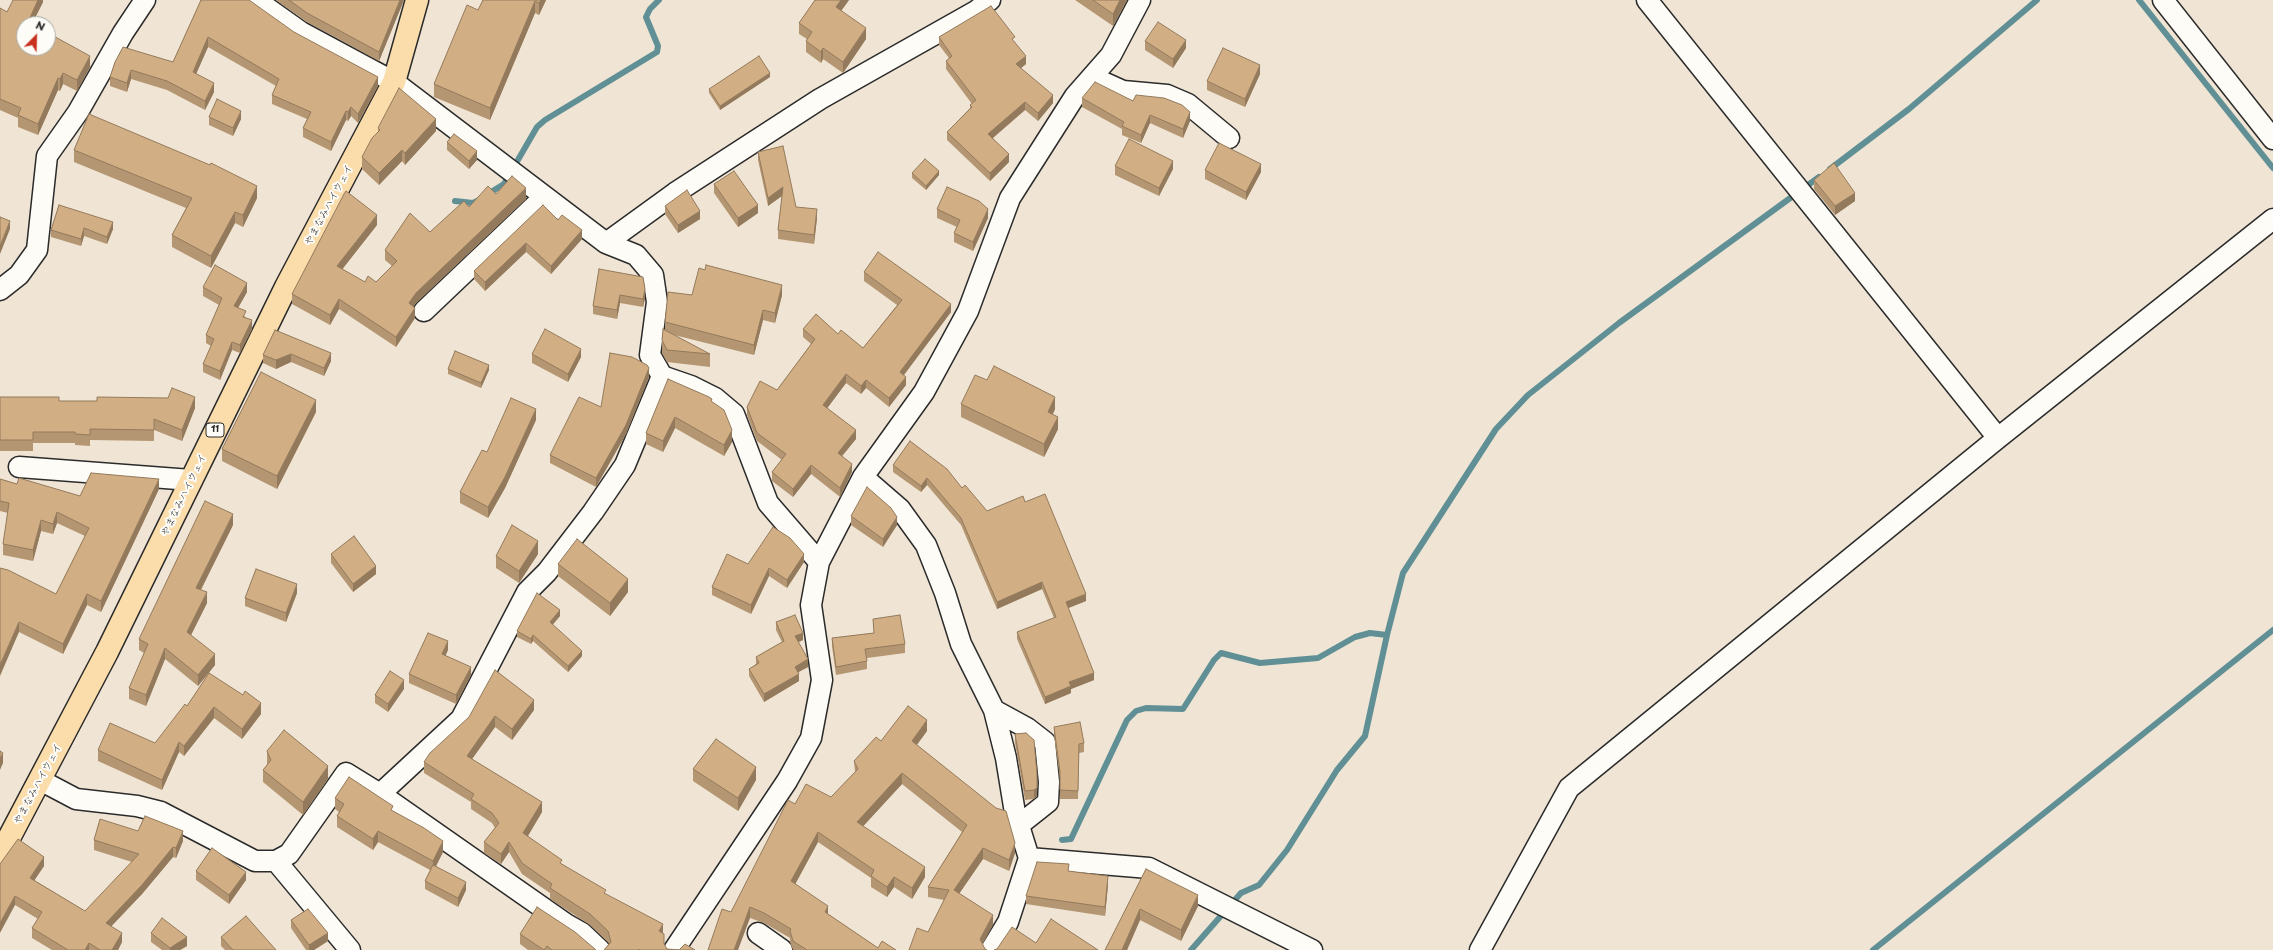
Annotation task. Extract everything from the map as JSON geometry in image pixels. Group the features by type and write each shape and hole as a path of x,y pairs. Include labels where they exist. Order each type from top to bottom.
{"main road":[{"name":"やまなみハイウェイ","path":"0,855 5,832 40,780 107,652 286,287 394,82 417,0"}],"street":[{"path":"0,290 19,275 37,250 47,156 78,112 123,33 145,0"},
{"path":"256,0 301,32 394,82 606,243 636,255 653,275 657,302 650,356 662,376 691,386 715,398 734,414 768,503 819,562"},
{"path":"606,243 674,193 820,99 976,11 990,0"},
{"path":"674,950 787,781 811,738 822,680 811,605 819,562 864,477 924,392 968,311 1010,198 1075,96 1111,55 1140,0"},
{"path":"1647,0 1998,438"},
{"path":"2163,0 2273,139"},
{"path":"1092,77 1123,91 1167,95 1188,104 1229,138"},
{"path":"424,311 544,197"},
{"path":"1480,950 1569,788 1998,438 2273,220"},
{"path":"380,794 461,719 528,592 547,572 593,512 625,465 662,376"},
{"path":"19,467 191,480"},
{"path":"864,477 900,509 926,545 945,593 961,644 994,710 1006,758 1019,825 1029,858 1008,922 991,950"},
{"path":"994,710 1028,728 1045,742 1049,782 1048,802 1019,825"},
{"path":"40,780 76,798 137,806 161,812 255,861 276,862 289,854 346,774 380,794 566,924 582,933 600,950"},
{"path":"1029,858 1149,868 1312,950"},
{"path":"276,862 350,950"},
{"path":"758,933 782,950"}],"building":[{"path":"13,0 38,0 31,16 16,16 16,56 56,56 56,37 90,56 77,80 63,73 60,79 58,78 38,124 18,115 21,108 0,99 0,8 7,12"},
{"path":"201,0 249,0 294,32 378,77 358,114 351,107 348,112 346,111 331,142 303,128 311,112 272,95 279,79 208,37 193,72 214,83 205,101 167,81 131,70 127,83 110,77 115,62 123,47 173,62"},
{"path":"289,0 400,0 379,52 307,13"},
{"path":"483,0 541,0 539,3 535,1 490,108 434,84 467,5 478,10"},
{"path":"815,0 841,0 836,7 866,28 843,62 823,48 821,52 806,41 812,32 799,23"},
{"path":"1093,0 1120,0 1113,14"},
{"path":"991,6 1015,37 1012,39 1026,56 1016,64 1053,95 1038,113 1025,102 988,134 1009,154 990,173 947,132 972,107 970,105 976,100 946,61 952,56 939,37"},
{"path":"1158,22 1186,40 1173,59 1145,41"},
{"path":"1223,48 1260,65 1245,99 1207,81"},
{"path":"759,56 770,73 720,106 709,89"},
{"path":"1095,82 1133,101 1136,95 1164,98 1182,105 1190,112 1183,129 1150,115 1141,135 1122,126 1124,122 1082,98"},
{"path":"399,88 436,119 405,153 402,150 379,173 362,157 372,138 380,130 378,128"},
{"path":"217,99 241,111 233,128 209,117"},
{"path":"89,114 210,165 211,163 257,186 243,215 235,212 211,256 172,235 192,198 74,150"},
{"path":"454,134 477,151 469,161 447,142"},
{"path":"1129,139 1173,161 1159,188 1115,166"},
{"path":"1219,143 1261,164 1246,192 1205,170"},
{"path":"783,146 796,207 817,209 814,235 778,230 783,187 768,198 758,152"},
{"path":"925,159 939,171 926,186 912,173"},
{"path":"1834,163 1855,193 1835,206 1814,180"},
{"path":"734,171 758,205 738,218 714,184"},
{"path":"512,176 526,188 416,293 409,303 415,308 396,337 339,299 330,315 292,294 346,191 377,215 337,266 365,282 368,276 376,282 397,261 385,250 410,213 430,232 464,201 469,207 488,186 496,194"},
{"path":"947,187 979,201 988,209 973,242 954,233 960,220 937,209"},
{"path":"687,190 700,211 678,225 665,206"},
{"path":"59,205 113,222 107,237 84,228 81,239 51,230"},
{"path":"543,205 558,220 562,215 582,230 551,266 526,243 485,282 474,271"},
{"path":"0,217 10,221 0,246"},
{"path":"878,252 951,304 900,372 906,377 889,398 866,380 861,386 846,374 823,405 856,430 838,453 852,464 840,488 811,465 793,489 772,472 786,454 757,433 747,407 760,381 777,390 815,339 803,329 816,314 838,334 841,330 863,348 902,300 864,272"},
{"path":"215,265 247,283 234,306 246,311 243,317 252,320 240,345 232,342 220,371 203,364 214,339 206,335 222,298 203,287"},
{"path":"706,265 782,285 775,313 763,310 754,345 665,322 668,292 692,295 699,268 705,270"},
{"path":"599,269 643,277 645,289 643,299 620,295 617,310 593,306"},
{"path":"545,329 581,349 568,374 532,354"},
{"path":"663,329 710,354 667,350 662,340"},
{"path":"275,330 331,353 324,368 291,354 276,360 263,355"},
{"path":"455,351 489,365 481,383 448,369"},
{"path":"610,353 632,357 647,365 649,368 626,425 596,478 550,455 579,397 601,407"},
{"path":"994,366 1055,397 1048,412 1058,417 1044,444 961,404 975,375 987,380"},
{"path":"261,372 316,400 277,476 222,449"},
{"path":"668,379 709,397 712,399 711,401 724,410 732,430 724,445 675,417 663,441 646,433"},
{"path":"172,388 195,397 182,430 154,419 154,430 90,429 90,435 75,434 75,432 33,432 33,440 0,440 0,397 59,397 59,401 97,401 97,397 168,398"},
{"path":"511,398 536,409 505,477 488,507 460,492 482,450 487,452"},
{"path":"910,441 947,469 962,488 965,485 987,511 1023,496 1025,502 1045,494 1086,594 1066,602 1094,673 1069,682 1071,686 1045,697 1017,632 1056,617 1042,582 997,602 961,518 927,478 921,486 893,465"},
{"path":"91,473 159,479 101,601 87,594 63,644 19,622 0,665 0,568 8,570 56,594 89,528 57,512 53,524 41,520 33,550 3,544 9,503 0,501 0,479 17,484 19,478 80,496"},
{"path":"867,487 891,508 897,517 883,539 851,516"},
{"path":"205,501 233,514 196,588 207,592 187,632 215,654 198,675 165,648 146,695 129,688 148,644 139,639"},
{"path":"512,525 538,541 519,571 496,556"},
{"path":"773,527 790,538 804,554 787,580 769,568 751,605 712,587 727,554 748,564"},
{"path":"354,536 376,566 353,584 331,554"},
{"path":"577,539 628,579 610,603 558,564"},
{"path":"256,569 297,584 286,613 245,598"},
{"path":"537,593 560,610 550,622 582,651 568,666 533,635 531,639 517,631"},
{"path":"795,615 803,633 795,636 808,659 795,667 799,674 764,694 749,669 759,663 756,657 784,641 776,622"},
{"path":"900,615 905,644 865,649 867,661 836,667 832,638 874,633 873,619"},
{"path":"428,633 448,641 442,654 471,667 456,695 409,674"},
{"path":"495,670 534,700 512,729 495,716 467,756 542,802 523,833 562,860 560,863 606,890 604,893 663,924 659,931 664,934 664,944 667,949 679,950 604,950 611,942 608,931 590,914 550,888 552,884 522,863 509,842 501,854 484,842 499,823 492,813 471,799 474,794 424,762 430,753 469,717"},
{"path":"390,671 404,680 388,704 375,695"},
{"path":"209,673 243,695 245,691 261,703 242,729 214,707 184,746 179,742 162,780 98,750 110,723 155,743 185,704 187,706"},
{"path":"908,706 927,720 912,741 996,808 1006,811 1015,843 1009,860 983,848 954,890 993,915 980,939 987,950 909,950 917,928 928,932 949,890 928,887 967,825 902,773 857,822 925,867 912,888 894,877 887,887 871,876 874,870 818,832 791,881 828,906 825,912 878,948 882,941 896,950 807,950 793,941 790,931 791,929 764,913 750,907 734,950 708,950 722,909 731,912 788,800 795,804 806,784 831,797 858,769 854,761 876,737 881,741"},
{"path":"1080,722 1084,743 1079,744 1078,791 1060,790 1060,772 1054,727"},
{"path":"284,730 328,766 303,802 263,770 271,760 267,751"},
{"path":"1026,733 1034,740 1037,788 1034,790 1025,791 1015,734"},
{"path":"716,739 756,767 738,798 693,769"},
{"path":"0,751 3,753 0,759"},
{"path":"349,777 393,806 391,810 424,828 443,841 433,861 378,831 373,839 337,816 344,804 335,798"},
{"path":"145,816 183,831 176,848 173,847 142,885 106,923 122,933 112,950 100,950 89,943 85,950 68,950 32,928 42,912 15,896 0,923 0,864 18,839 44,857 30,878 85,911 139,854 94,840 100,819 138,831"},
{"path":"212,848 246,872 229,895 196,871"},
{"path":"1037,862 1069,864 1068,871 1108,876 1105,907 1026,896"},
{"path":"433,865 466,882 458,898 425,881"},
{"path":"1146,869 1198,895 1181,930 1140,909 1122,950 1105,950"},
{"path":"537,907 575,932 596,950 552,950 547,946 544,950 520,934"},
{"path":"308,909 328,933 309,945 291,920"},
{"path":"246,916 276,950 233,950 221,937"},
{"path":"162,918 187,937 170,948 151,933"},
{"path":"1051,919 1098,950 994,950 997,949 1012,927 1036,943"},
{"path":"685,944 695,950 679,950"}],"waterway":[{"path":"486,195 504,184 537,127 545,120 657,52 658,46 646,17 650,9 659,0"},
{"path":"1830,169 1909,109 2037,0"},
{"path":"2139,0 2273,168"},
{"path":"1191,950 1241,893 1259,885 1287,850 1337,770 1365,736 1387,635 1403,573 1496,429 1528,395 1619,323 1819,177"},
{"path":"455,201 473,203 479,200"},
{"path":"1873,950 2273,630"},
{"path":"1062,840 1071,839 1127,720 1136,711 1146,708 1183,709 1214,660 1221,653 1260,663 1318,658 1355,637 1370,633 1387,635"}]}
